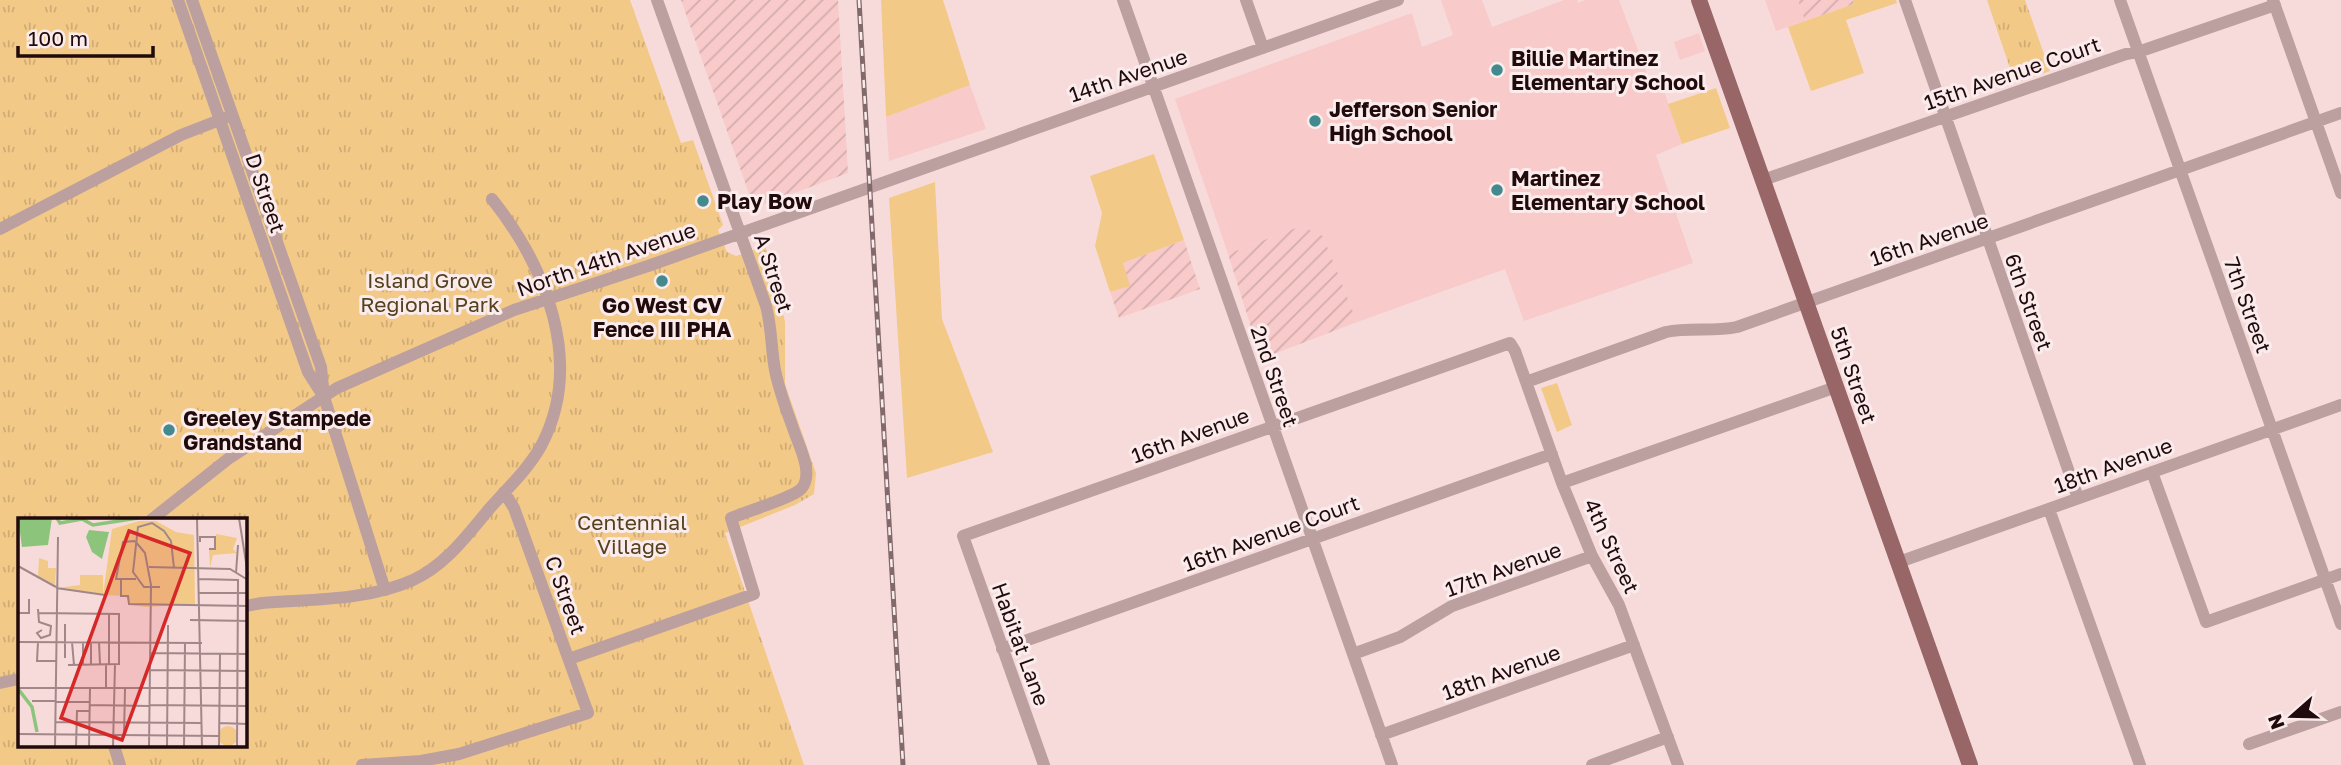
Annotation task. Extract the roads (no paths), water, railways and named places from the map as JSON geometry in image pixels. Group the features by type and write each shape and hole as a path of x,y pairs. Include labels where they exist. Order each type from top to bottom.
{"main road":[{"name":"5th Street","path":"1699,0 1970,765"}],"street":[{"name":"D Street","path":"178,0 321,368 324,397 385,590"},
{"name":"D Street","path":"192,0 222,119"},
{"name":"A Street","path":"569,659 754,594 731,518 795,494 807,481 779,389 772,328 766,306 657,0"},
{"name":"2nd Street","path":"1123,0 1392,765"},
{"path":"1246,0 1263,48"},
{"name":"14th Avenue","path":"870,187 1398,0"},
{"name":"6th Street","path":"1905,0 2078,498"},
{"name":"7th Street","path":"2120,0 2341,624"},
{"path":"2274,3 2341,193"},
{"name":"15th Avenue Court","path":"1763,180 2274,3"},
{"name":"16th Avenue","path":"1527,382 1666,332 1679,329 1723,330 1807,303 2341,113"},
{"path":"0,229 181,135 222,119"},
{"name":"North 14th Avenue","path":"154,518 228,459 337,388 514,310 870,187"},
{"path":"247,606 364,595 412,580 441,563 531,461 541,446 550,426 559,382 558,334 548,300 526,247 492,199"},
{"name":"16th Avenue","path":"962,536 1510,343"},
{"name":"4th Street","path":"1510,343 1592,556 1619,605 1678,765"},
{"path":"1562,483 1836,387"},
{"name":"18th Avenue","path":"1899,562 2341,405"},
{"name":"16th Avenue Court","path":"1002,649 1552,454"},
{"path":"2152,472 2206,622 2341,575"},
{"name":"C Street","path":"362,765 421,761 459,754 588,713 514,508 504,492"},
{"path":"2049,509 2138,764"},
{"name":"Habitat Lane","path":"962,536 1044,765"},
{"name":"17th Avenue","path":"1353,654 1400,637 1452,606 1592,556"},
{"name":"18th Avenue","path":"1381,735 1634,645"},
{"path":"0,683 18,679"},
{"path":"2249,744 2341,712"},
{"path":"1592,765 1668,737"},
{"path":"115,748 120,765"}],"railway":[{"path":"859,0 903,765"}],"place":[{"name":"Billie Martinez Elementary School","path":"1497,70"},
{"name":"Jefferson Senior High School","path":"1315,121"},
{"name":"Martinez Elementary School","path":"1497,190"},
{"name":"Play Bow","path":"703,201"},
{"name":"Go West CV Fence III PHA","path":"662,281"},
{"name":"Greeley Stampede Grandstand","path":"169,430"}],"park label":[{"name":"Island Grove Regional Park","path":"430,292"},
{"name":"Centennial Village","path":"632,534"}]}
